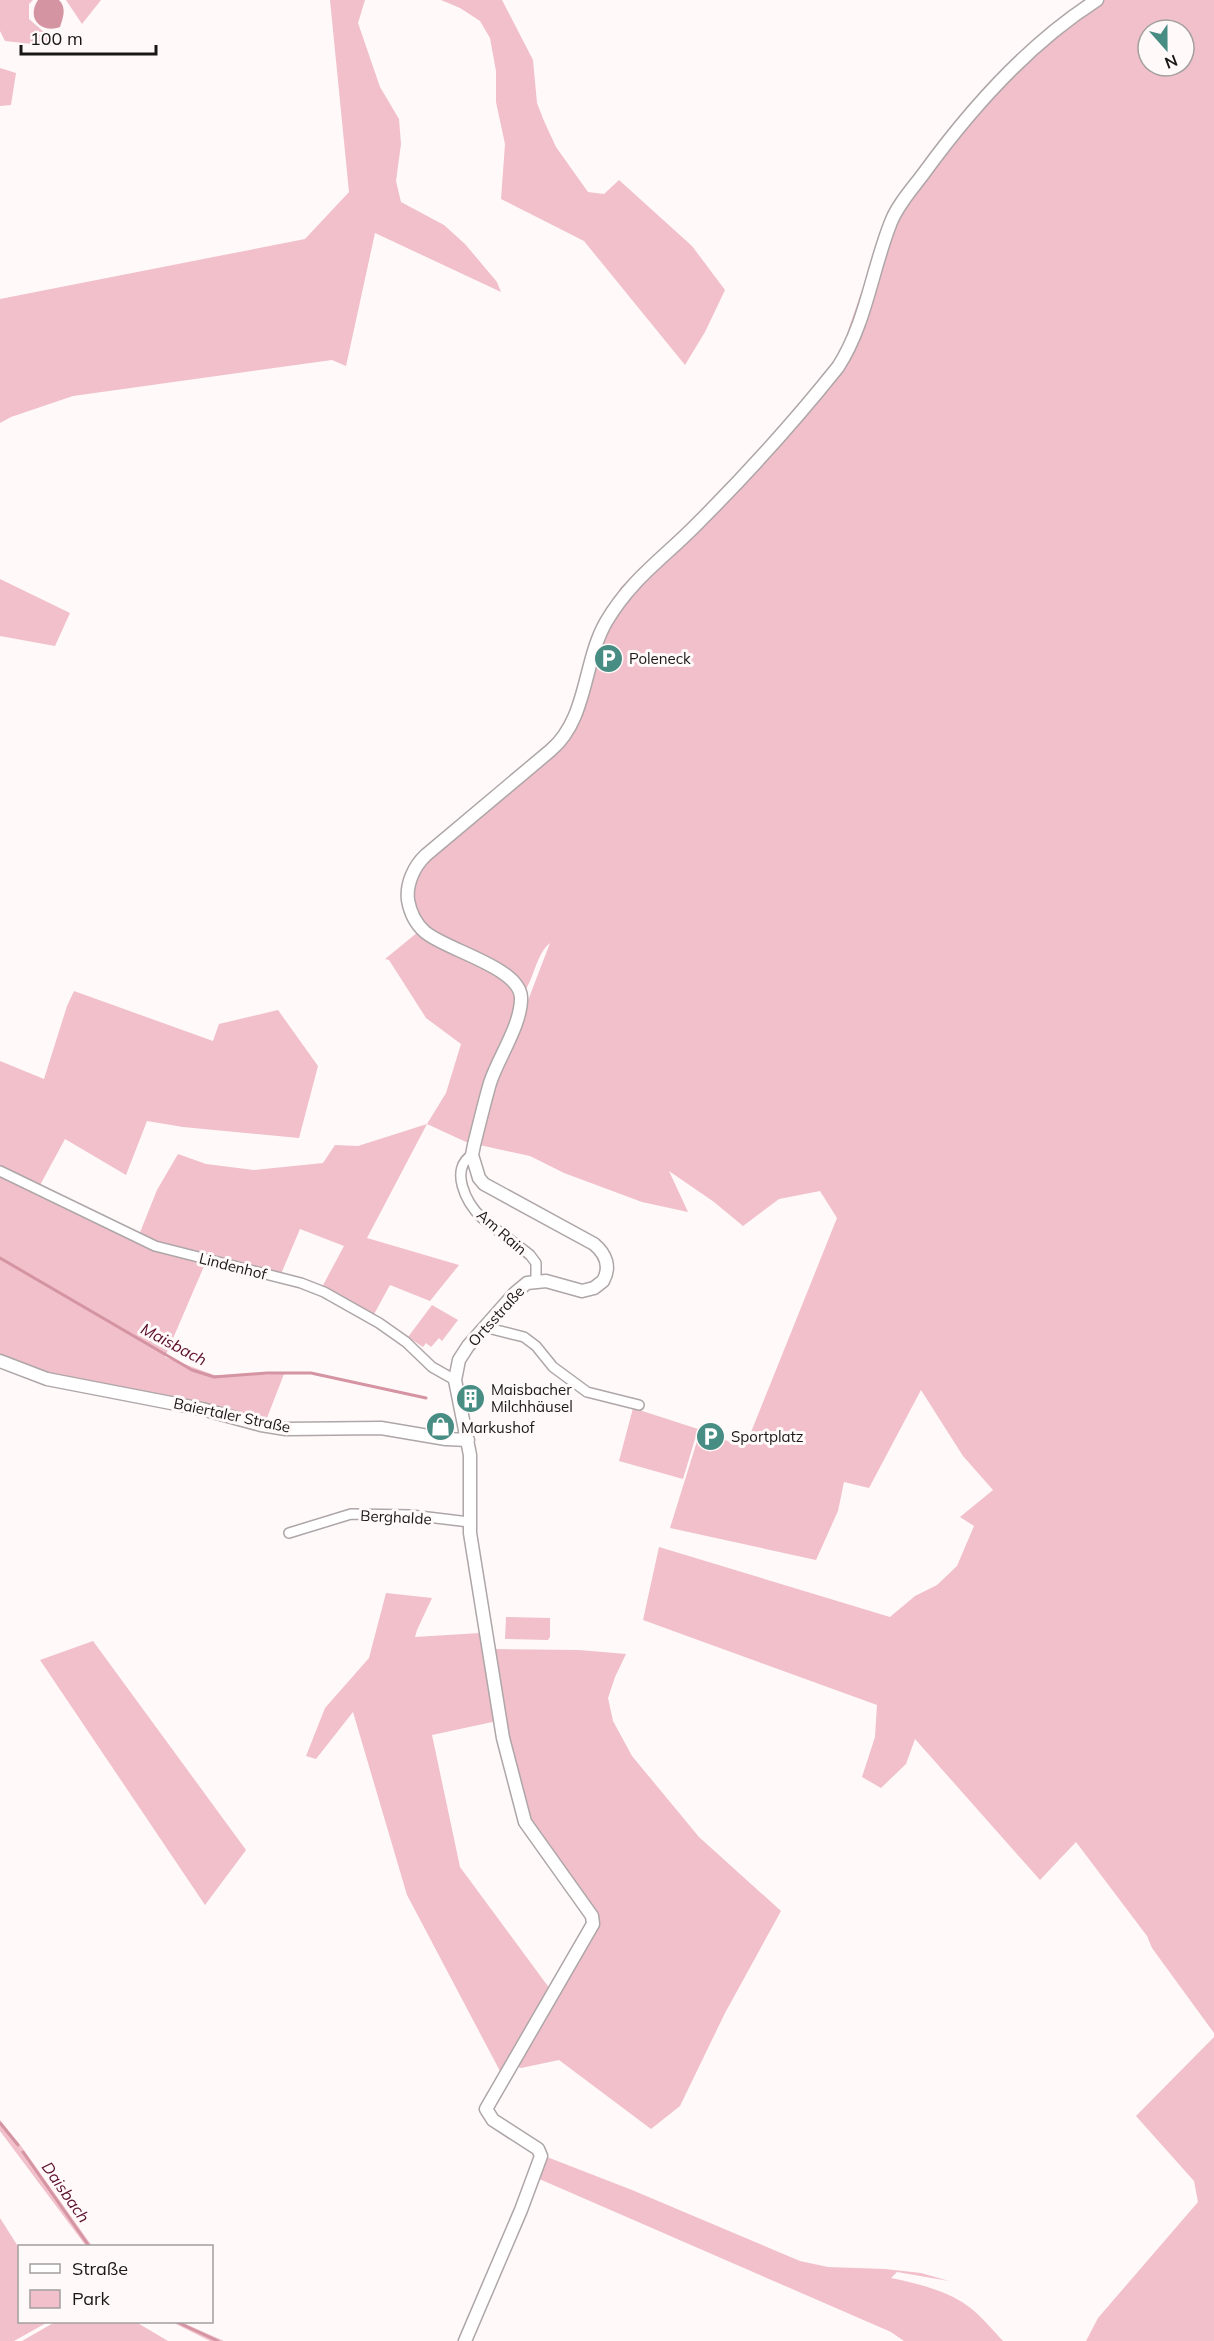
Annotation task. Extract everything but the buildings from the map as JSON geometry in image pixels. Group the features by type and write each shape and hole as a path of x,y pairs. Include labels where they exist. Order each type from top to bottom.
{"street":[{"path":"473,1150 490,1082 516,1022 521,996 514,982 500,972 424,932 414,918 408,894 410,880 418,862 563,738 575,717 599,637 623,595 759,461 847,354 892,219 928,167 956,129 1024,57 1056,29 1097,0"},
{"name":"Ortsstraße","path":"455,1380 459,1359 484,1327 523,1286 536,1281 578,1290 591,1289 600,1284 605,1277 606,1262 602,1252 594,1244 484,1184 477,1174 473,1150"},
{"name":"Am Rain","path":"473,1150 460,1168 462,1185 470,1202 481,1217 536,1263 536,1281"},
{"name":"Lindenhof","path":"0,1171 155,1246 291,1281 324,1292 379,1323 406,1342 432,1368 455,1380"},
{"path":"484,1327 524,1337 536,1346 553,1367 587,1392 639,1405"},
{"name":"Baiertaler Straße","path":"0,1361 47,1379 202,1409 253,1423 286,1429 381,1428 468,1440"},
{"path":"455,1380 468,1440 471,1469 469,1522 503,1738 525,1822 592,1916 593,1924 486,2109 493,2120 538,2149 541,2156 521,2210 465,2341"},
{"name":"Berghalde","path":"289,1533 351,1514 411,1515 469,1522"}],"green space":[{"path":"0,0 33,0 29,4 29,19 44,32 51,46 5,41 0,31"},
{"path":"66,0 101,0 82,24"},
{"path":"330,0 365,0 358,23 380,87 399,119 401,144 396,181 401,202 444,225 465,244 497,282 501,292 375,233 346,366 332,360 73,396 11,417 0,423 0,299 305,239 349,192"},
{"path":"441,0 502,0 533,60 537,103 544,121 556,147 588,192 604,194 619,180 692,246 725,290 705,332 685,365 584,241 501,199 505,144 496,102 496,71 490,38 480,21 460,8"},
{"path":"1092,0 1214,0 1214,2033 1152,1948 1147,1936 1076,1842 1040,1880 915,1739 906,1764 881,1788 862,1777 875,1737 877,1705 643,1620 659,1547 890,1617 915,1596 937,1585 957,1566 974,1526 960,1517 993,1490 963,1456 921,1390 869,1488 844,1482 838,1511 816,1560 670,1528 698,1438 719,1446 722,1439 745,1447 837,1218 820,1191 779,1199 743,1226 714,1202 669,1171 688,1212 642,1202 564,1173 530,1156 466,1142 427,1124 446,1093 461,1044 426,1018 389,960 385,959 418,932 410,920 402,898 401,891 405,875 415,860 554,741 580,690 594,636 621,587 774,437 838,360 888,214 954,122 1031,46","holes":["550,943 527,1003 525,991 542,953"]},
{"path":"0,68 16,73 11,105 0,106"},
{"path":"0,579 70,613 55,646 0,636"},
{"path":"74,991 213,1041 219,1024 278,1010 318,1066 299,1138 183,1127 147,1121 126,1175 65,1139 39,1187 139,1235 157,1190 178,1154 206,1164 254,1170 323,1163 335,1145 358,1146 427,1124 367,1238 459,1265 430,1301 390,1285 373,1316 321,1289 344,1246 300,1229 281,1274 208,1257 165,1357 214,1375 284,1374 265,1423 43,1376 0,1357 0,1061 44,1079"},
{"path":"432,1305 458,1320 442,1341 439,1338 431,1347 426,1343 423,1347 408,1337"},
{"path":"633,1408 698,1429 683,1479 619,1461"},
{"path":"386,1593 432,1598 415,1637 480,1633 497,1721 432,1735 460,1867 550,1989 501,2073 407,1895 353,1712 316,1759 306,1756 325,1708 369,1658"},
{"path":"506,1617 550,1618 550,1637 548,1640 505,1639"},
{"path":"93,1641 246,1850 205,1905 40,1660"},
{"path":"494,1649 579,1650 626,1654 608,1698 613,1721 632,1756 699,1837 781,1911 725,2013 680,2106 651,2129 559,2060 521,2068 516,2066 597,1919 526,1815 506,1734"},
{"path":"1214,2037 1214,2341 1086,2341 1098,2318 1198,2202 1194,2181 1136,2116"},
{"path":"0,2120 91,2245 85,2245 0,2131"},
{"path":"547,2157 800,2261 828,2267 921,2273 949,2281 897,2272 891,2278 928,2287 954,2297 973,2310 1003,2341 904,2341 891,2332 537,2178"},
{"path":"0,2218 18,2246 18,2323 46,2323 14,2341 0,2341"},
{"path":"53,2323 138,2323 168,2341 22,2341"},
{"path":"174,2323 183,2323 224,2341 210,2341"}],"shaded area":[{"path":"38,0 59,0 64,10 60,27 47,28 37,23 34,13"}],"waterway":[{"name":"Maisbach","path":"0,1258 192,1370 214,1377 267,1373 311,1373 426,1398"},
{"name":"Daisbach","path":"0,2123 18,2145"},
{"name":"Daisbach","path":"23,2152 88,2245"},
{"name":"Daisbach","path":"179,2323 218,2341"}],"place":[{"name":"Poleneck","path":"608,658"},
{"name":"Maisbacher Milchhäusel","path":"470,1398"},
{"name":"Markushof","path":"440,1427"},
{"name":"Sportplatz","path":"710,1436"}]}
